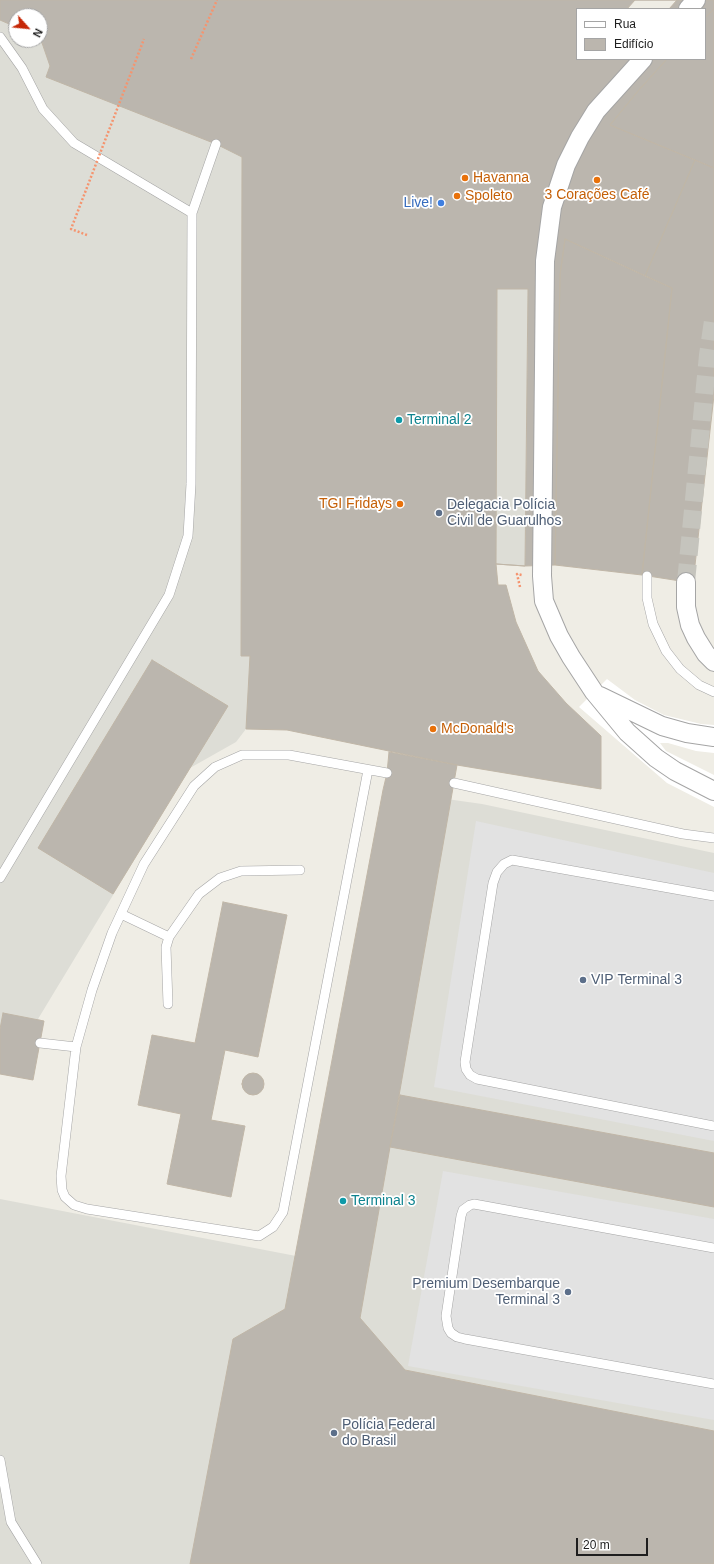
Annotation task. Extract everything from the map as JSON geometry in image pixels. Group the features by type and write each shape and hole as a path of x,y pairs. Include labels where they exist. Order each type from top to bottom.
{"street":[{"path":"689,8 696,0"},
{"path":"642,60 596,111 580,137 566,165 552,207 545,261 542,576 544,601 558,636 594,692 627,732 656,758 675,771 714,791"},
{"path":"686,582 686,607 690,625 706,654 714,662"},
{"path":"594,692 662,726 714,737"}],"lane":[{"path":"0,37 22,68 43,109 74,143 192,213"},
{"path":"0,878 169,595 188,536 191,484 192,213 216,144"},
{"path":"647,576 647,598 652,624 666,651 685,673 699,685 714,692"},
{"path":"368,770 283,1212 273,1227 259,1236 87,1210 74,1205 66,1197 62,1190 61,1176 76,1047 92,990 112,933 144,864 194,786 215,767 242,755 289,755 368,770 387,772"},
{"path":"454,783 683,834 714,838"},
{"path":"714,896 512,860 504,864 497,872 493,883 465,1062 466,1069 470,1075 477,1079 714,1126"},
{"path":"168,1004 166,947 169,937 199,894 220,878 241,871 300,870"},
{"path":"121,914 169,937"},
{"path":"40,1043 76,1047"},
{"path":"714,1248 474,1204 470,1205 463,1210 461,1216 446,1316 448,1328 457,1337 714,1384"},
{"path":"0,1460 11,1522 37,1564"}],"path":[{"path":"191,59 217,0"},
{"path":"87,235 72,229 144,39"}],"shaded area":[{"path":"0,0 576,9 577,60 528,289 525,566 496,564 498,585 506,585 516,622 538,671 566,703 601,736 601,789 457,765 287,730 246,729 236,742 190,768 38,1019 44,1021 33,1080 0,1074"},
{"path":"383,790 482,804 714,853 714,1564 0,1564 0,1199 296,1256"},
{"name":"VIP Terminal 3","path":"476,821 714,873 714,1141 434,1087"},
{"name":"Premium Desembarque Terminal 3","path":"443,1171 714,1219 714,1420 408,1366"}],"pier":[{"path":"607,679 635,700 664,715 701,724 714,725 714,753 696,751 668,743 660,743 666,751 714,775 714,807 667,783 579,707"}],"building":[{"name":"Terminal 2","path":"0,0 714,0 714,9 706,17 706,8 576,8 576,60 666,60 610,125 695,160 645,276 565,239 560,275 555,565 525,566 496,564 498,585 506,585 516,622 538,671 566,703 601,736 601,789 457,765 287,730 246,729 250,656 241,656 242,157 216,144 46,77 50,66 44,48 48,48 48,8 8,8 8,24 0,20"},
{"path":"635,0 677,0 670,8 628,8"},
{"path":"714,9 714,168 610,125 666,60 706,60 706,17"},
{"path":"695,160 714,168 714,395 693,583 642,575 672,288 645,276"},
{"path":"565,239 672,288 642,575 555,565 560,275"},
{"path":"497,289 528,289 525,566 496,564"},
{"path":"152,660 228,706 113,894 38,848"},
{"name":"Terminal 3","path":"389,752 457,765 360,1318 405,1370 714,1431 714,1564 190,1564 233,1339 285,1309 387,773"},
{"path":"223,902 287,915 258,1057 225,1050 211,1120 245,1126 231,1197 167,1184 181,1114 138,1105 152,1035 195,1043"},
{"path":"3,1013 44,1021 33,1080 0,1074 0,1029"},
{"path":"253,1073 261,1076 264,1084 261,1092 253,1095 245,1092 242,1084 245,1076"},
{"path":"400,1095 714,1153 714,1207 390,1147"}],"tunnel":[{"path":"686,582 708,355 714,314"}],"place":[{"name":"Havanna","path":"465,178"},
{"name":"3 Corações Café","path":"597,180"},
{"name":"Spoleto","path":"457,196"},
{"name":"Live!","path":"441,203"},
{"name":"Terminal 2","path":"399,420"},
{"name":"TGI Fridays","path":"400,504"},
{"name":"Delegacia Polícia Civil de Guarulhos","path":"439,513"},
{"name":"McDonald's","path":"433,729"},
{"name":"VIP Terminal 3","path":"583,980"},
{"name":"Terminal 3","path":"343,1201"},
{"name":"Premium Desembarque Terminal 3","path":"568,1292"},
{"name":"Polícia Federal do Brasil","path":"334,1433"}]}
